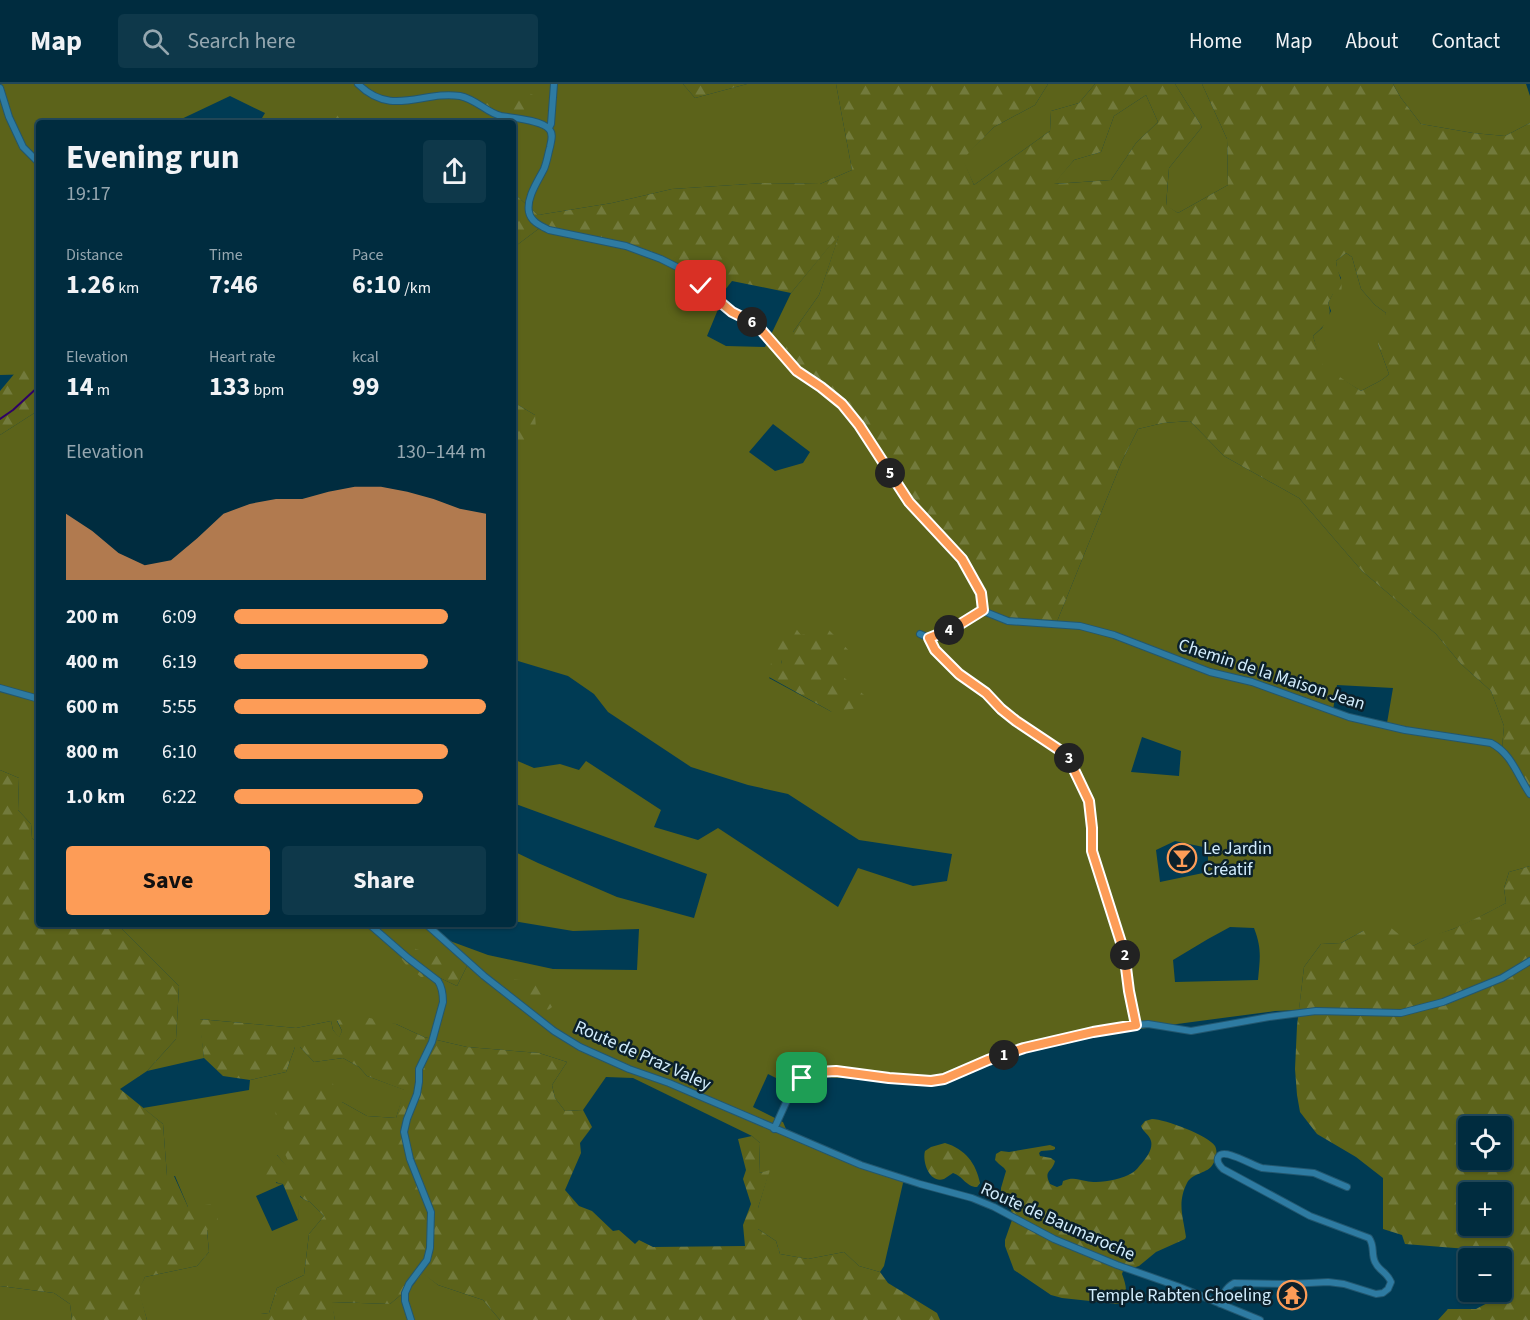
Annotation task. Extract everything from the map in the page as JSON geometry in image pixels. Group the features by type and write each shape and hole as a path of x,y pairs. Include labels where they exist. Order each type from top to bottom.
{"street":[{"path":"358,84 376,97 395,101 444,95 458,96 478,103 497,115 537,122 549,128 552,140 548,158 530,199 529,214 538,225 549,230 626,246 683,270 732,312 756,324 797,371 842,404 859,425 909,502 962,559 981,593 983,610 954,628 929,638"},
{"path":"549,128 554,84"},
{"path":"0,88 9,117 23,147 36,160"},
{"name":"Chemin de la Maison Jean","path":"983,610 1008,621 1080,626 1114,635 1210,672 1252,682 1349,717 1438,736 1491,742 1502,748 1509,757 1530,794"},
{"path":"920,633 929,638 935,650 959,674 986,693 1001,709 1067,755 1089,801 1092,851 1124,952 1136,1025"},
{"path":"0,688 36,698"},
{"path":"372,927 438,981 442,995 432,1042 419,1069 417,1094 404,1132 410,1159 431,1212 430,1248 427,1260 405,1293 411,1320"},
{"name":"Route de Praz Valey","path":"429,927 484,976 568,1040 629,1069 669,1083 774,1129"},
{"path":"774,1129 794,1085 802,1078 818,1072 836,1071 931,1081 944,1079 988,1060 1024,1048 1136,1025 1148,1024 1191,1031 1316,1011 1401,1013 1443,1002 1502,978 1530,961"},
{"name":"Route de Baumaroche","path":"774,1129 861,1165 972,1198 1054,1239 1260,1320"},
{"path":"1220,1304 1224,1292 1234,1283 1328,1282 1344,1284 1376,1294 1383,1293 1391,1282 1388,1275 1374,1261 1373,1243 1369,1238 1310,1216 1223,1169 1218,1160 1220,1154 1233,1155 1262,1168 1314,1173 1347,1187"}],"green space":[{"path":"0,84 683,84 695,98 747,84 836,84 852,170 820,184 764,183 672,189 612,203 538,215 516,197 516,120 342,120 341,118 261,120 265,113 230,96 179,120 36,120 36,374 0,375"},
{"path":"683,84 747,84 695,98"},
{"path":"836,84 1048,84 1035,105 994,127 963,159 974,185 1050,131 1051,111 1079,103 1095,84 1175,84 1202,127 1169,168 1166,205 1178,213 1228,185 1227,139 1202,84 1393,84 1421,124 1505,136 1530,123 1530,794 1502,748 1504,726 1491,691 1461,664 1436,634 1362,571 1299,498 1224,456 1190,421 1163,423 1138,429 1122,461 1056,624 1008,621 983,611 981,593 962,559 909,502 842,404 797,371 783,355 793,332 819,295 839,235 791,293 732,281 717,300 683,270 626,246 541,227 516,246 516,197 538,215 612,203 672,189 764,183 820,184 852,170","holes":["1146,95 1158,122 1136,143 1111,180 1054,184 1074,160 1101,152 1114,116","1346,253 1352,257 1361,289 1375,305 1386,313 1379,327 1378,344 1389,374 1361,391 1323,366 1313,336 1329,317 1328,303 1333,294 1340,295 1341,282 1336,261"]},
{"path":"1048,84 1095,84 1079,103 1051,111 1050,131 974,185 962,159 994,127 1035,105"},
{"path":"1175,84 1202,84 1227,139 1228,185 1178,213 1166,206 1169,168 1202,127"},
{"path":"1393,84 1526,84 1530,96 1530,123 1505,136 1421,124"},
{"path":"519,89 538,97 528,114 506,115 485,106 487,103 499,108"},
{"path":"1146,95 1158,122 1136,143 1111,180 1053,184 1074,160 1101,152 1114,116"},
{"path":"326,111 337,114 342,120 312,120"},
{"path":"541,227 606,241 683,270 717,300 719,307 707,336 726,346 765,347 791,293 840,233 819,295 793,332 821,387 1056,624 1122,461 1138,429 1163,423 1190,421 1224,456 1299,498 1362,571 1436,634 1461,664 1491,691 1504,726 1502,748 1530,794 1530,866 1509,872 1504,888 1506,903 1413,946 1363,931 1341,943 1321,944 1304,967 1299,1010 1275,1011 1132,1030 1059,1043 990,1063 944,1083 928,1085 819,1077 803,1080 796,1088 768,1074 753,1107 783,1122 786,1129 792,1133 863,1163 906,1178 884,1266 880,1272 859,1266 844,1252 808,1259 780,1254 776,1241 758,1229 758,1208 769,1171 759,1173 760,1143 752,1136 633,1078 606,1077 583,1110 565,1111 555,1098 552,1085 567,1062 539,1053 467,1047 424,1037 396,1024 337,1021 342,1031 339,1038 333,1030 331,1021 296,1028 200,1019 204,1058 147,1071 176,1039 179,986 120,927 434,927 450,941 488,955 553,969 637,970 639,929 573,931 516,922 516,852 617,897 694,918 707,874 516,804 516,760 534,768 560,764 579,770 586,761 661,810 654,827 698,840 718,828 838,907 858,868 913,886 947,881 952,854 859,840 788,794 748,785 691,767 608,712 594,694 568,676 518,661 516,667 516,455 519,456 535,415 516,404 516,246","holes":["773,424 810,452 803,463 775,471 749,452","782,660 832,712 769,678","1337,685 1393,688 1387,723 1372,722 1333,710","1142,737 1181,751 1179,776 1131,772","1175,841 1208,848 1208,872 1160,882 1156,850","1230,927 1254,928 1260,959 1258,980 1175,982 1173,960","467,966 457,986 436,976"]},
{"path":"1346,253 1352,257 1361,289 1375,305 1386,313 1378,344 1389,374 1361,391 1322,367 1313,336 1322,328 1331,311 1328,303 1341,278 1336,261"},
{"path":"36,354 36,412 0,435 0,391 20,367"},
{"path":"516,404 535,415 536,428 519,457 516,456"},
{"path":"36,412 36,842 32,838 31,824 18,810 19,778 0,770 0,435"},
{"path":"790,621 801,635 829,630 856,658 840,674 864,695 857,708 832,712 769,677 771,663 781,664 782,660 773,644"},
{"path":"0,770 19,778 18,810 31,824 32,838 36,842 36,927 120,927 179,986 176,1039 147,1071 120,1089 163,1124 167,1176 174,1176 188,1207 213,1204 218,1220 207,1230 209,1252 197,1266 145,1277 139,1290 147,1320 72,1320 70,1304 54,1293 0,1286"},
{"path":"1530,866 1530,1320 1438,1320 1448,1309 1476,1309 1489,1302 1512,1302 1512,1248 1458,1248 1405,1244 1402,1235 1383,1229 1383,1178 1356,1157 1317,1134 1300,1112 1295,1069 1304,967 1321,944 1341,943 1363,931 1390,927 1413,946 1506,903 1504,888 1509,872"},
{"path":"404,945 467,966 457,986 436,976 421,977 406,965 395,950"},
{"path":"502,979 537,981 552,1007 541,1016 500,986"},
{"path":"361,1016 396,1024 424,1037 467,1047 539,1053 567,1062 552,1085 555,1098 565,1111 583,1110 592,1127 580,1143 581,1153 565,1190 579,1206 592,1211 613,1231 619,1230 635,1244 639,1240 653,1247 745,1246 743,1225 751,1204 743,1179 746,1170 738,1139 752,1136 760,1143 759,1173 770,1170 758,1208 758,1229 776,1241 780,1254 808,1259 844,1252 859,1266 880,1272 888,1283 937,1313 940,1320 500,1320 483,1300 438,1285 422,1273 414,1284 390,1304 332,1302 335,1320 261,1320 261,1314 269,1313 277,1288 304,1275 309,1234 324,1216 300,1196 298,1220 283,1184 270,1179 259,1169 276,1154 294,1174 285,1154 295,1141 276,1119 275,1103 281,1089 332,1082 342,1102 367,1116 396,1118 404,1090 367,1076 359,1067 343,1058 314,1062 300,1047 295,1047 286,1072 250,1080 223,1076 204,1058 199,1019 296,1028 331,1021 333,1030 339,1037 342,1031 337,1020"},
{"path":"295,1047 300,1047 314,1062 343,1058 359,1067 367,1076 405,1090 396,1118 367,1116 342,1102 295,1141 295,1177 277,1155 276,1183 283,1184 256,1196 272,1231 298,1220 299,1196 310,1202 324,1216 309,1234 304,1275 277,1288 269,1313 261,1314 261,1320 147,1320 138,1290 145,1277 197,1266 209,1252 207,1230 188,1207 175,1176 167,1176 163,1124 143,1108 249,1090 250,1080 286,1072"},
{"path":"1152,1119 1196,1133 1216,1148 1216,1158 1211,1167 1190,1179 1184,1190 1182,1210 1185,1239 1156,1252 1139,1266 1123,1271 1126,1295 1118,1304 1051,1295 1014,1270 1005,1246 1012,1220 1011,1210 1002,1201 1001,1195 1006,1171 995,1160 996,1154 1001,1151 1009,1152 1050,1145 1055,1149 1039,1153 1040,1156 1055,1161 1047,1176 1050,1184 1057,1187 1062,1185 1063,1181 1072,1179 1103,1182 1133,1172 1148,1156 1151,1141 1141,1126 1145,1121"},
{"path":"945,1143 964,1153 972,1163 980,1183 977,1187 973,1187 953,1173 939,1180 928,1171 925,1151"},
{"path":"422,1272 438,1285 483,1300 500,1320 335,1320 331,1302 390,1304 414,1284"},
{"path":"0,1286 54,1293 70,1304 72,1320 0,1320"}],"waterway":[{"path":"0,419 36,389"}],"place":[{"name":"Le Jardin Créatif","path":"1182,858"},
{"name":"Temple Rabten Choeling","path":"1292,1295"}],"route":[{"path":"701,286 732,312 756,324 797,371 842,404 859,425 909,502 962,559 974,579 981,593 983,610 954,628 929,638 935,650 959,674 986,693 1016,721 1067,755 1089,801 1092,851 1124,952 1136,1025 1024,1048 988,1060 944,1079 931,1081 889,1078 836,1071 818,1072 802,1078"}]}
